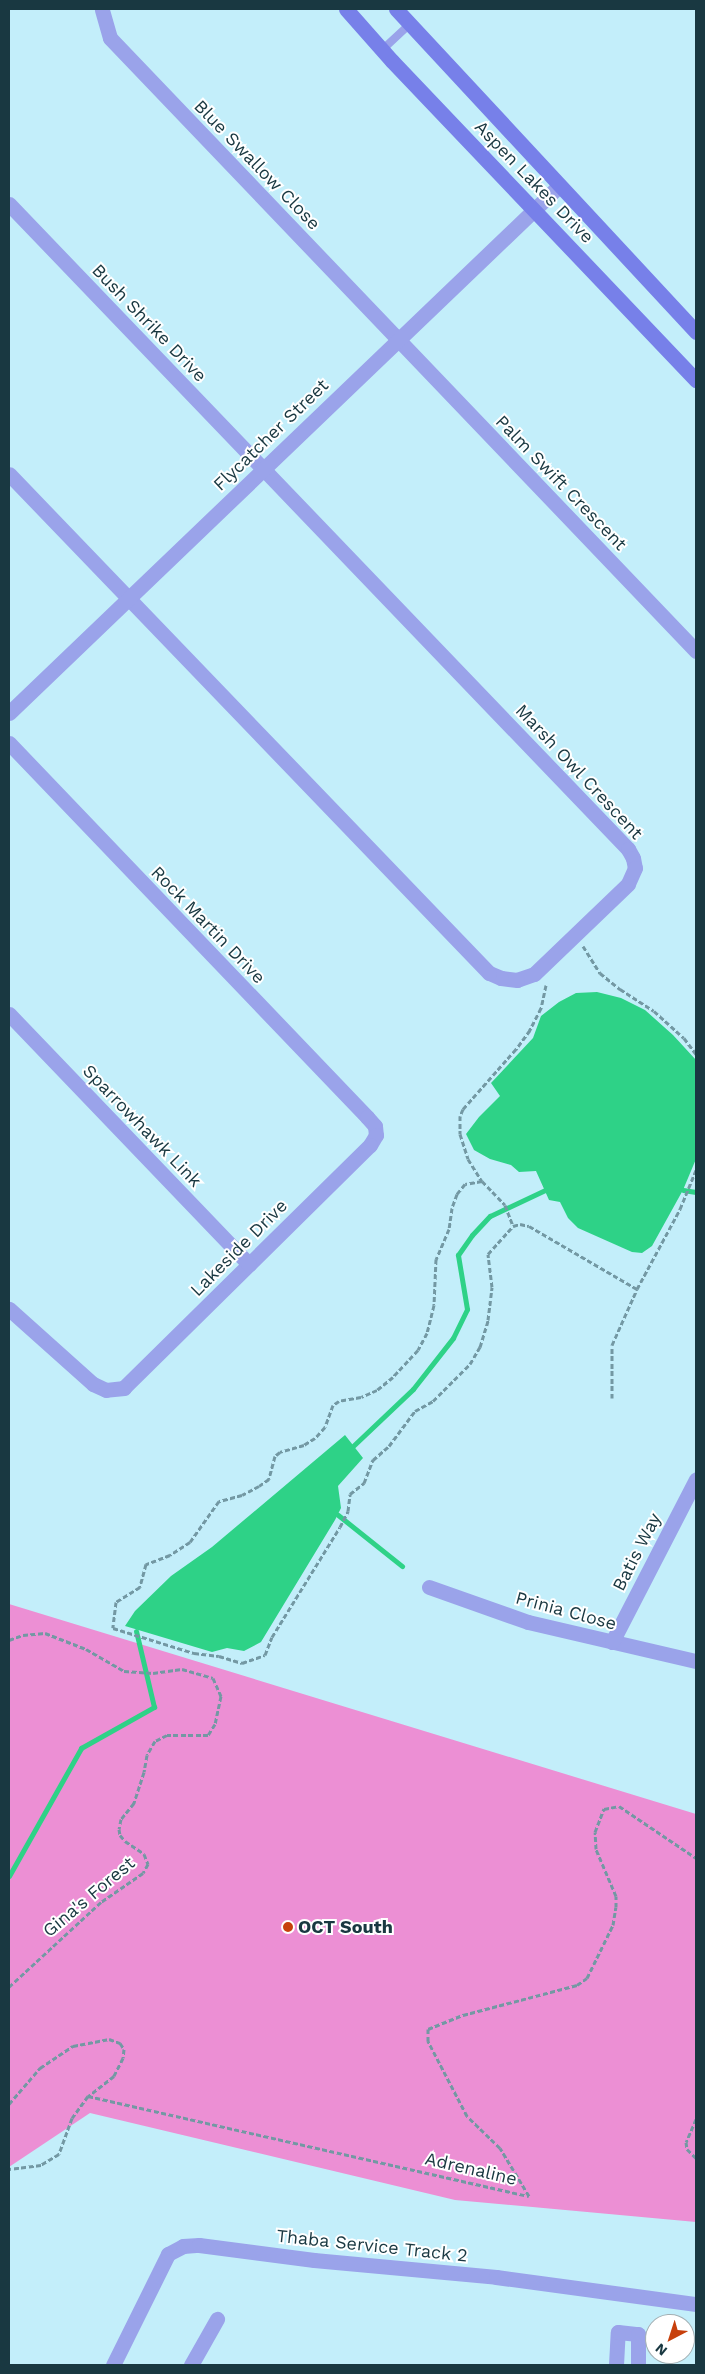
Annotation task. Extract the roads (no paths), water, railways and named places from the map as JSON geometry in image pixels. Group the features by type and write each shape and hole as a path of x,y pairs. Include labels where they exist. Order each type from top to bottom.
{"street":[{"name":"Aspen Lakes Drive","path":"346,9 382,50 696,380"},
{"name":"Aspen Lakes Drive","path":"396,9 696,332"},
{"name":"Blue Swallow Close","path":"102,10 110,38 398,340"},
{"name":"Flycatcher Street","path":"9,713 127,597 559,186"},
{"name":"Bush Shrike Drive","path":"9,204 263,469"},
{"name":"Palm Swift Crescent","path":"398,340 696,651"},
{"name":"Marsh Owl Crescent","path":"9,474 482,967 498,977 517,980 534,974 578,934 628,884 635,868 634,858 263,469"},
{"name":"Rock Martin Drive","path":"9,743 375,1126 376,1135"},
{"name":"Sparrowhawk Link","path":"9,1014 249,1264"},
{"name":"Lakeside Drive","path":"9,1310 93,1384 112,1391 127,1386 370,1145 376,1135"},
{"name":"Batis Way","path":"612,1642 696,1479"},
{"name":"Prinia Close","path":"429,1587 528,1622 696,1661"},
{"name":"Thaba Service Track 2","path":"113,2365 168,2254 183,2246 199,2245 314,2260 496,2277 696,2304"},
{"path":"191,2365 217,2319"},
{"path":"616,2365 618,2332 638,2334 638,2365"}],"lane":[{"path":"382,50 410,24"}],"waterway":[{"path":"353,1446 413,1389 453,1338 467,1309 458,1255 472,1235 490,1216 545,1190"},
{"path":"683,1190 696,1192"},
{"path":"338,1515 402,1566"},
{"path":"9,1876 81,1748 154,1707 136,1631"}],"place":[{"name":"OCT South","path":"288,1927"}]}
